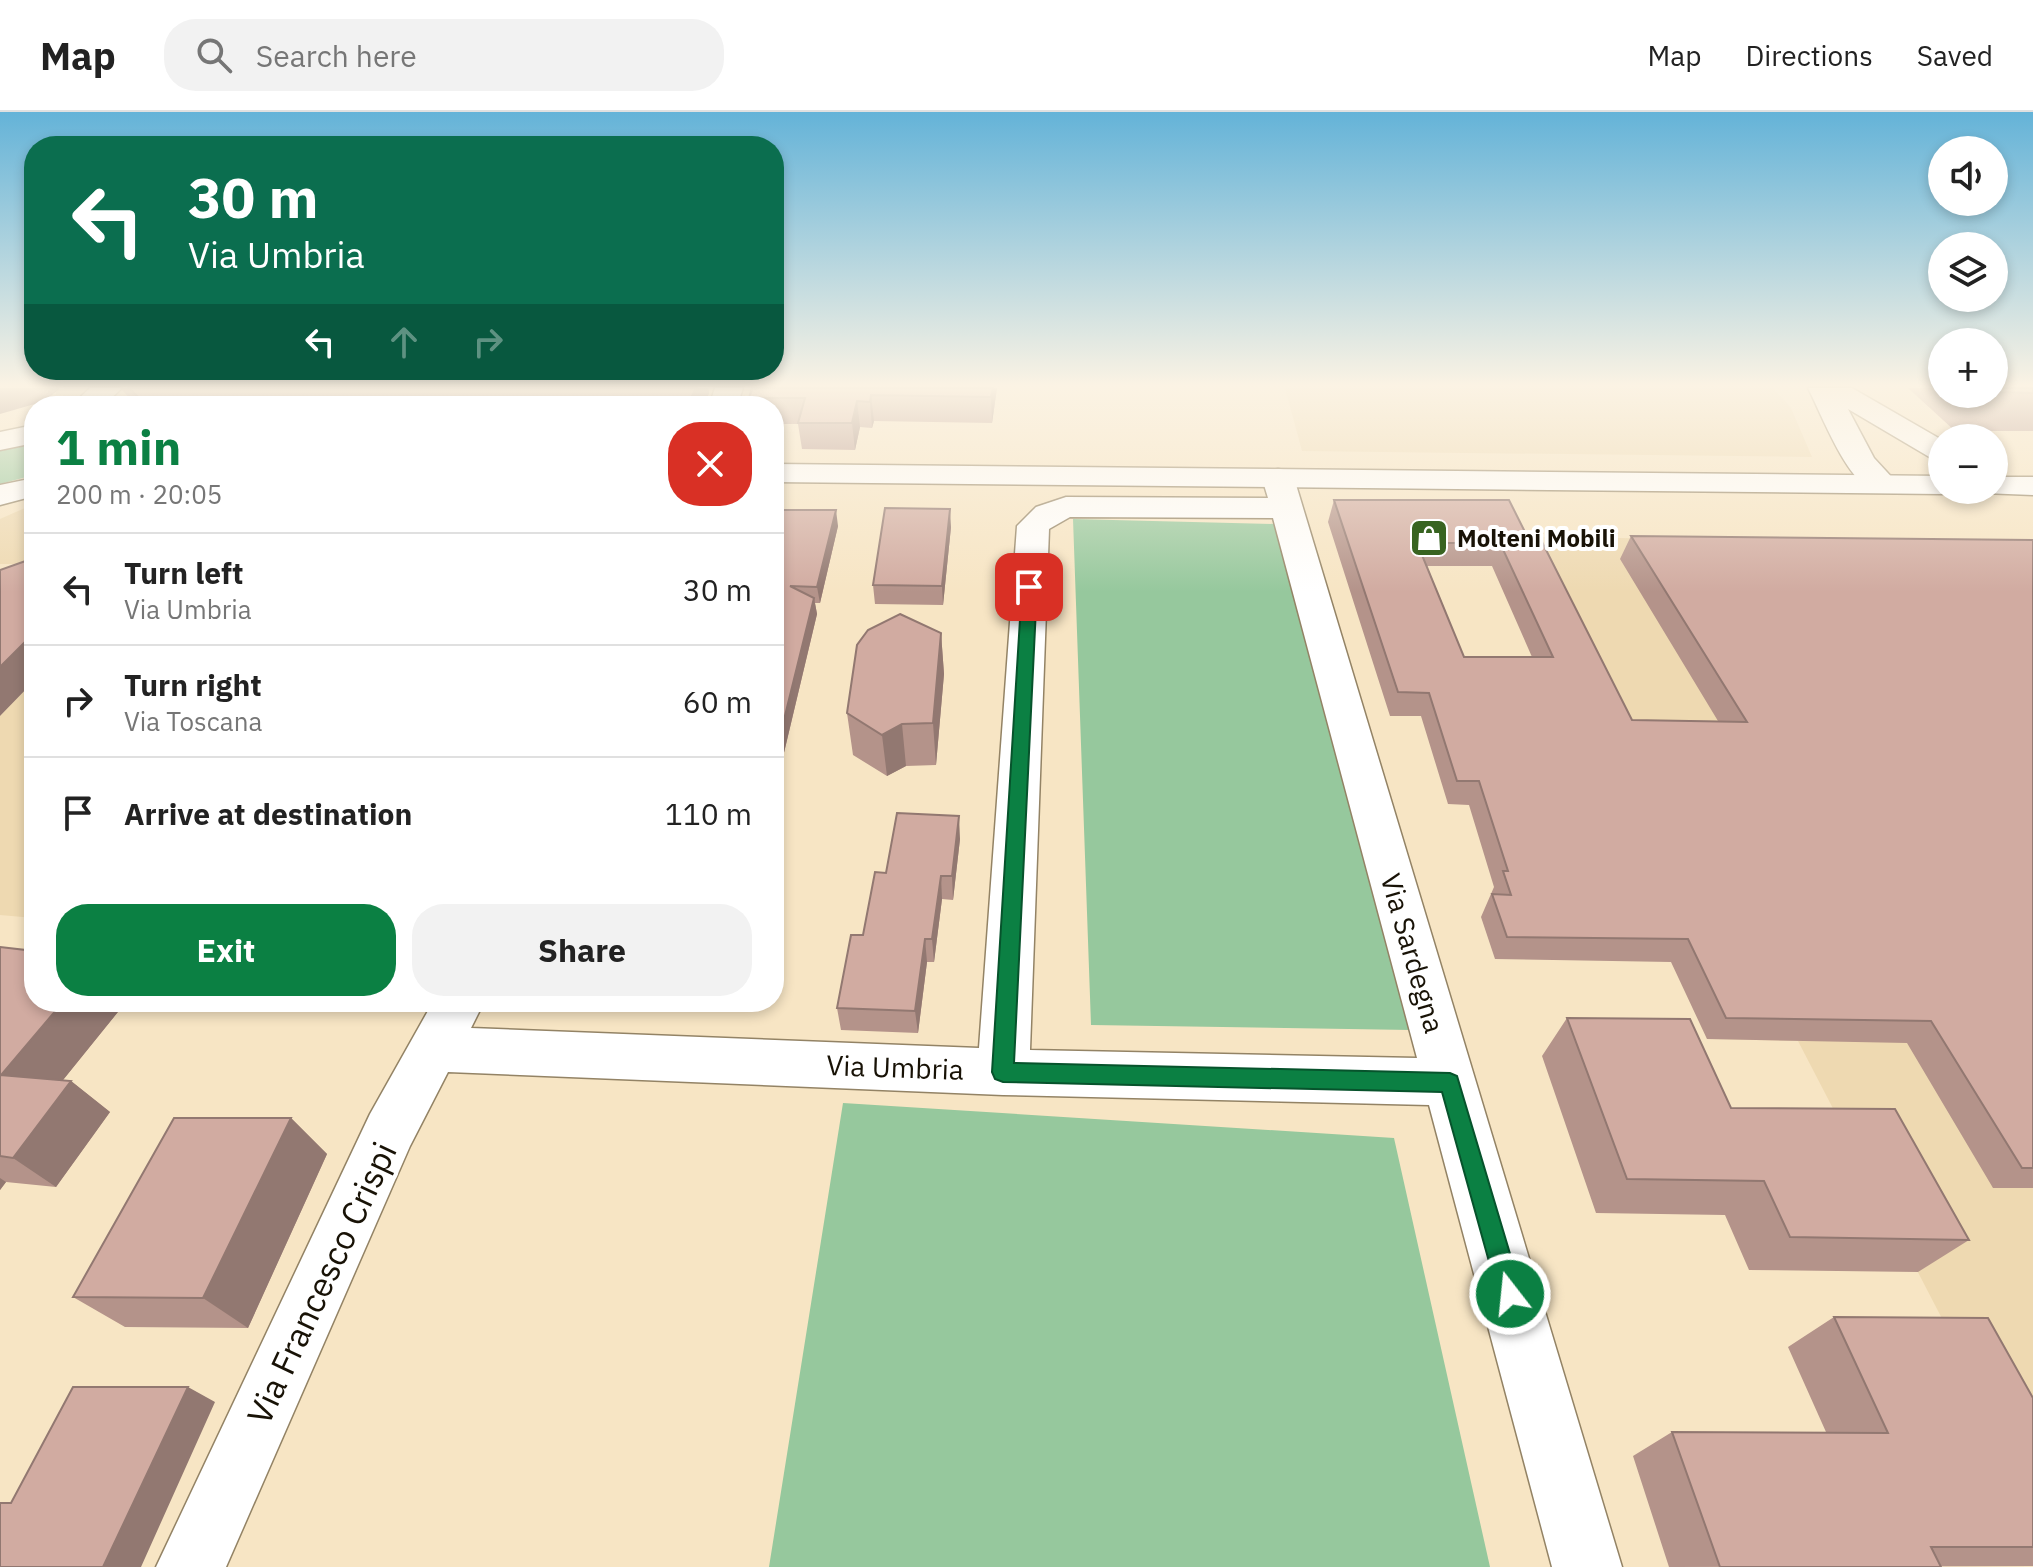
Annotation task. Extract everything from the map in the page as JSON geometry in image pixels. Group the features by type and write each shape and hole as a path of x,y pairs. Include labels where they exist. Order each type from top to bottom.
{"street":[{"path":"1858,456 1882,484"},
{"path":"784,473 1281,493"},
{"path":"1003,1072 1033,526 1047,514 1066,507 1281,493 1928,485"},
{"path":"2008,486 2033,486"},
{"name":"Via Sardegna","path":"1281,493 1587,1567"},
{"name":"Via Umbria","path":"447,1025 1003,1072 1450,1082"},
{"name":"Via Francesco Crispi","path":"191,1567 389,1132 447,1025"}],"shaded area":[{"path":"1718,456 1812,456 1812,457"},
{"path":"24,508 24,564 0,564 0,519"},
{"path":"1535,537 2033,543 2033,1494 1798,1041 1707,1039"},
{"path":"24,691 24,917 0,915 0,716"}],"green space":[{"path":"0,456 24,456 24,478 0,484"},
{"path":"1073,519 1276,524 1411,1030 1091,1025"},
{"path":"843,1103 1394,1138 1490,1567 769,1567"}],"building":[{"path":"1334,500 1509,500 1525,532 1537,532 1632,720 1747,722 1631,536 2033,540 2033,1168 2022,1168 1931,1021 1726,1018 1688,939 1507,937 1492,894 1511,895 1503,871 1508,871 1479,781 1457,781 1429,693 1398,692","holes":["1417,543 1500,543 1553,657 1464,657"]},
{"path":"885,508 950,509 942,586 873,585"},
{"path":"784,510 836,510 817,587 790,586 814,598 784,720"},
{"path":"24,562 24,643 0,667 0,570"},
{"path":"900,614 941,633 933,723 902,724 882,735 847,713 857,645 868,630"},
{"path":"897,813 959,816 952,876 941,876 932,939 925,939 915,1011 837,1008 851,935 863,935 875,872 886,873"},
{"path":"0,947 24,950 24,1012 55,1012 1,1075 71,1081 13,1158 0,1156"},
{"path":"1567,1018 1690,1019 1731,1108 1895,1109 1969,1240 1790,1237 1764,1181 1627,1179"},
{"path":"174,1118 291,1118 203,1298 73,1297"},
{"path":"1834,1317 1988,1318 2033,1398 2033,1547 1931,1547 1941,1567 1720,1567 1672,1432 1888,1433"},
{"path":"73,1387 188,1387 103,1567 0,1567 0,1503 11,1503"}],"place":[{"name":"Molteni Mobili","path":"1429,538"}],"route":[{"path":"1029,587 1003,1072 1450,1082 1510,1294"}]}
